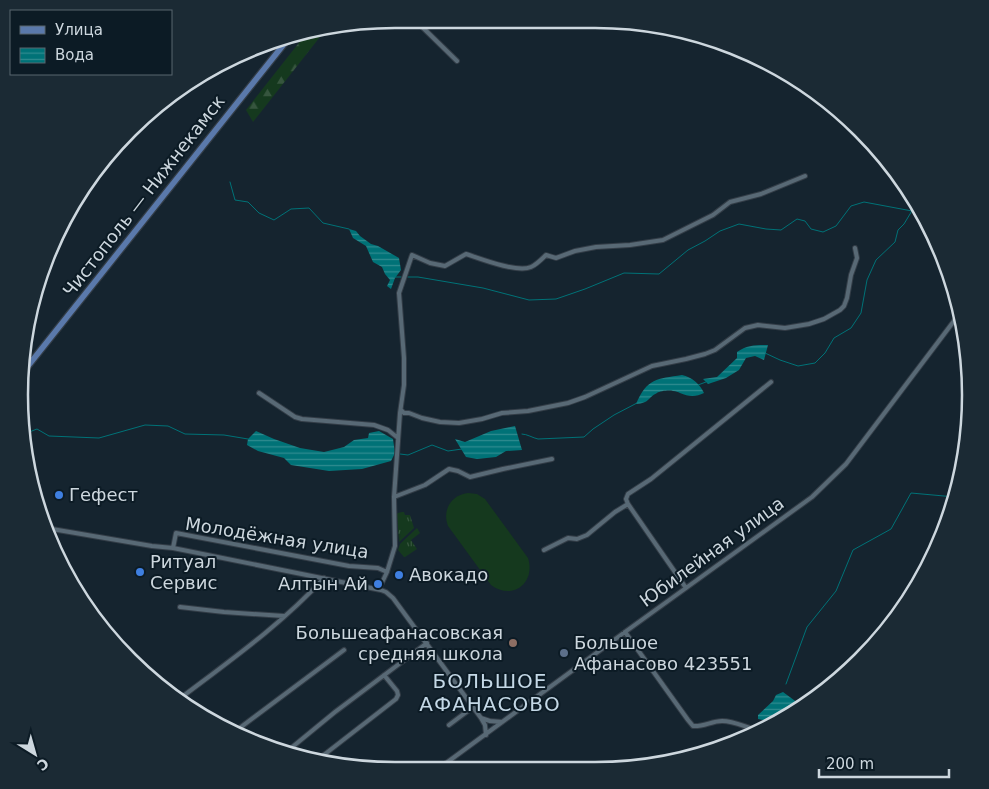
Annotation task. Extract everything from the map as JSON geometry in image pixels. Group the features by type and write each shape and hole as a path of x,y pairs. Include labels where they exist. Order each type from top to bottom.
{"main road":[{"name":"Чистополь — Нижнекамск","path":"29,365 283,45"}],"street":[{"path":"423,28 457,61"},
{"path":"379,589 387,572 395,546 394,497 404,385 399,293 412,255 430,263 445,266 466,254 487,262 514,268 530,268 546,255 556,258 575,251 596,247 630,245 663,240 713,215 730,202 761,194 805,176"},
{"path":"401,410 404,413 422,418 440,422 459,423 502,413 528,411 568,403 652,366 686,360 715,350 745,328 758,326 785,328 824,319 844,306 857,258 855,248"},
{"name":"Юбилейная улица","path":"449,762 812,497 846,464 954,321"},
{"path":"686,588 628,504 626,499 628,494 651,478 770,382"},
{"path":"260,393 295,417 374,425 388,430 398,438"},
{"path":"394,497 425,484 449,468 470,477 503,468 552,459"},
{"path":"544,550 568,538 577,540 587,535 628,504"},
{"name":"Молодёжная улица","path":"53,529 173,548 379,589 386,592 393,598 482,718 486,735"},
{"name":"Молодёжная улица","path":"173,548 176,533 348,566 378,568 387,572"},
{"name":"Молодёжная улица","path":"184,695 268,630 294,608 324,578"},
{"path":"180,607 284,616"},
{"path":"625,632 694,726 723,721 749,727"},
{"path":"293,747 426,643"},
{"path":"240,728 344,650"},
{"path":"324,754 396,699 397,691 384,675"},
{"path":"449,725 473,707"},
{"path":"482,718 502,722"}],"green space":[{"path":"321,35 253,122 246,110 301,40"},
{"path":"462,494 477,494 485,499 528,558 529,575 520,587 507,591 491,585 448,526 446,514 449,504"},
{"path":"404,512 405,515 410,515 414,528 399,542 403,525 399,541 397,514"},
{"path":"417,528 420,533 411,540 417,549 404,557 398,550 400,544"}],"water":[{"path":"349,229 356,231 371,244 399,258 401,270 395,278 391,289 387,286 390,280 382,267 373,262 366,246 353,238"},
{"path":"768,345 764,360 755,356 746,358 739,370 726,378 708,384 703,379 717,377 737,358 737,352 744,348"},
{"path":"682,375 695,381 704,393 692,396 675,391 662,391 644,403 636,404 640,395 649,384 659,379"},
{"path":"515,426 522,450 506,451 496,457 477,459 466,457 455,439 465,442 491,431"},
{"path":"256,431 300,448 324,452 344,447 354,440 368,438 369,433 379,431 393,439 395,453 391,461 362,469 329,471 291,465 284,458 258,451 247,445 248,439"},
{"path":"783,692 796,701 764,720 758,719 758,715 773,701 776,695"}],"waterway":[{"path":"230,182 235,200 248,202 259,213 274,220 291,209 309,208 323,223 349,229"},
{"path":"408,277 483,288 529,300 556,299 624,273 659,274 688,250 720,231 739,224 781,230 797,219 805,221 811,229 823,232 836,226 851,206 864,202 912,211"},
{"path":"765,353 798,366 815,363 825,353 834,338 851,328 861,313 867,280 876,260 895,242 898,230 912,211"},
{"path":"394,277 401,277"},
{"path":"698,385 706,382"},
{"path":"522,434 538,439 584,437 614,415 637,403"},
{"path":"30,432 37,429 49,436 99,438 145,425 168,426 185,434 224,435 248,439"},
{"path":"400,454 408,455 432,445 448,451 462,449"},
{"path":"786,684 807,627 836,591 853,550 891,529 911,493 947,496"}],"place":[{"name":"Гефест","path":"59,495"},
{"name":"Ритуал Сервис","path":"140,572"},
{"name":"Авокадо","path":"399,575"},
{"name":"Алтын Ай","path":"378,584"},
{"name":"Большеафанасовская средняя школа","path":"513,643"},
{"name":"Большое Афанасово 423551","path":"564,653"}],"district":[{"name":"БОЛЬШОЕ АФАНАСОВО","path":"490,692"}]}
